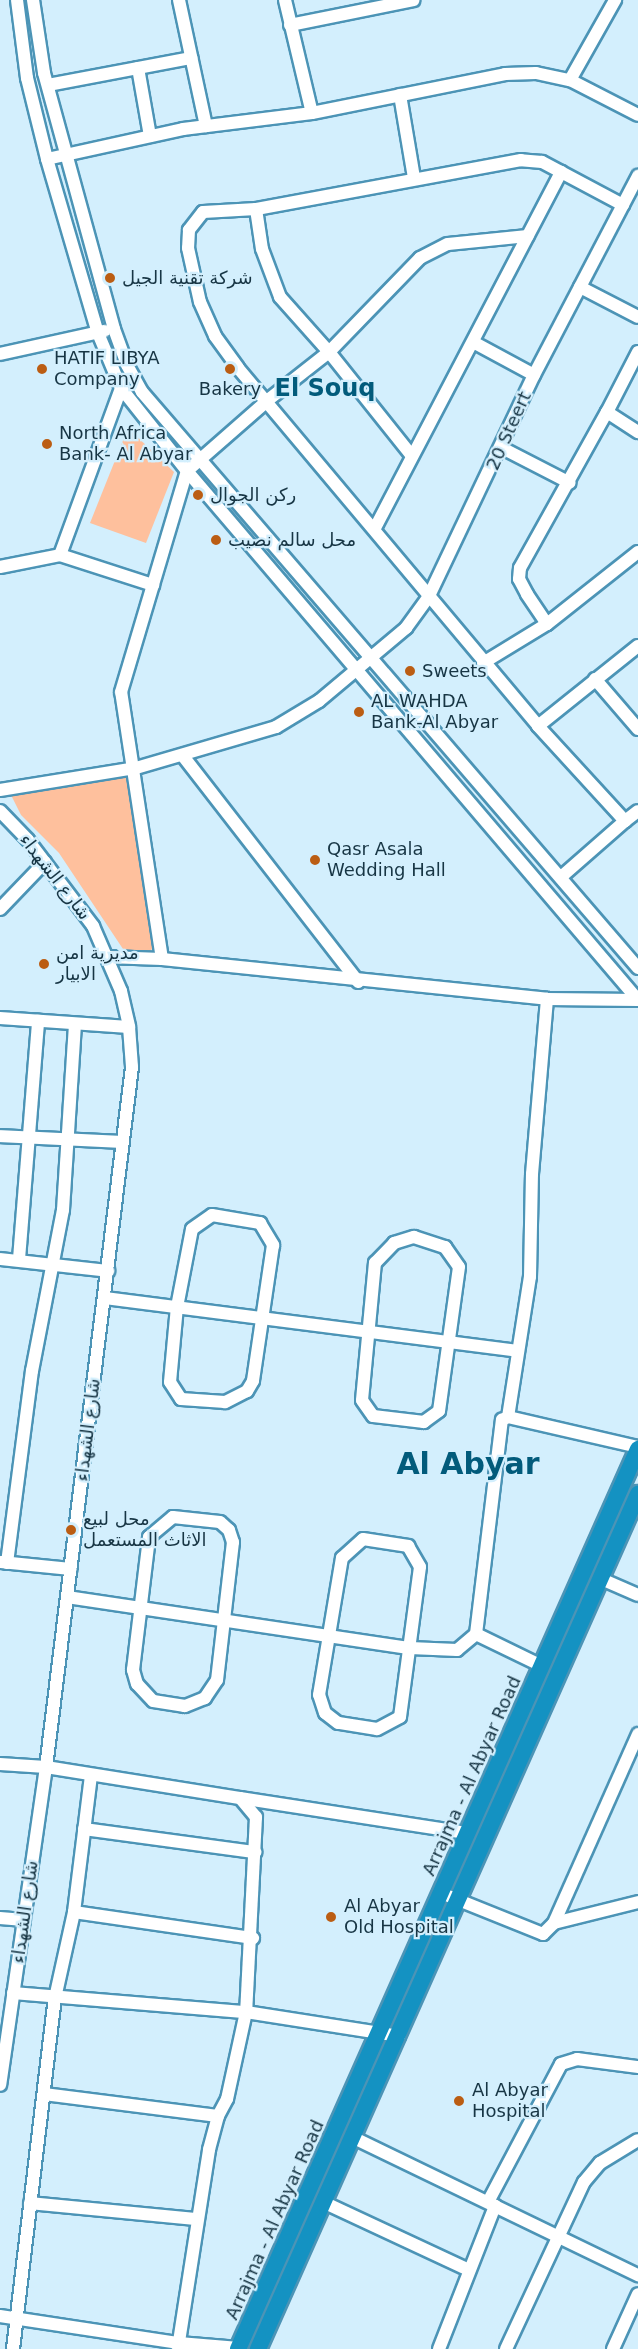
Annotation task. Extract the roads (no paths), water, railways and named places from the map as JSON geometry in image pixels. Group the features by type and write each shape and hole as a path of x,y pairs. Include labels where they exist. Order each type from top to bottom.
{"highway":[{"name":"Arrajma - Al Abyar Road","path":"239,2349 638,1448"},
{"name":"Arrajma - Al Abyar Road","path":"258,2349 638,1494"}],"street":[{"path":"17,0 27,78 47,159 98,333 121,388 187,471 638,1000"},
{"path":"33,0 48,85 114,329 127,365 142,392 369,659 561,877 638,969 623,984"},
{"path":"179,0 206,126"},
{"path":"285,0 312,113"},
{"path":"290,25 387,3 414,0"},
{"path":"570,81 615,0"},
{"path":"48,85 191,57"},
{"path":"138,68 150,136"},
{"path":"47,159 150,136 206,126 312,113 505,74 536,73 570,81 638,115"},
{"path":"400,95 414,178"},
{"path":"622,205 561,172 530,159 414,178 256,209 203,212 189,230 188,248 200,302 215,336 238,368 268,400 375,528 428,598 483,663 625,822"},
{"path":"375,528 561,172"},
{"name":"20 Steert","path":"0,790 135,768 183,756 276,727 318,701 406,628 428,598 502,448 534,375 638,176"},
{"path":"256,209 262,249 280,297 330,352 412,456"},
{"path":"162,959 135,768 121,692 187,471 268,400 330,352 420,258 448,244 528,236"},
{"path":"580,287 638,316"},
{"path":"0,354 114,329"},
{"path":"473,342 534,375"},
{"path":"547,624 523,586 520,568 570,483 638,352"},
{"path":"60,555 121,388"},
{"path":"607,412 638,432"},
{"path":"502,448 570,483"},
{"path":"483,663 547,624 638,552"},
{"path":"0,567 60,555 153,585"},
{"path":"538,726 638,646"},
{"path":"595,679 638,729"},
{"path":"183,756 358,982"},
{"name":"شارع الشهداء","path":"0,811 45,862 93,926 121,991 129,1027 132,1067 46,1767 0,2085"},
{"path":"561,877 638,811"},
{"path":"0,909 45,862"},
{"path":"106,957 162,959 358,982 547,999 638,1000"},
{"path":"67,1597 410,1648 457,1650 476,1634 499,1427 508,1418 516,1351 530,1277 532,1174 547,999"},
{"path":"0,1018 129,1027"},
{"path":"19,1259 38,1021"},
{"path":"71,1569 3,1562 32,1371 55,1263 68,1139 75,1024"},
{"path":"0,1136 122,1142"},
{"path":"212,1215 260,1223 268,1232 273,1245 261,1318 253,1381 247,1391 225,1402 181,1399 170,1382 177,1307 192,1229 212,1215"},
{"path":"414,1237 445,1246 459,1267 447,1342 439,1411 434,1417 424,1422 373,1416 362,1400 366,1331 375,1263 394,1243 414,1237"},
{"path":"0,1259 19,1259 108,1271"},
{"path":"105,1298 516,1351"},
{"path":"508,1418 638,1448"},
{"path":"173,1517 220,1522 233,1542 225,1620 217,1680 205,1698 185,1706 153,1701 137,1684 133,1670 149,1538 160,1524 173,1517"},
{"path":"363,1539 408,1546 416,1554 420,1568 410,1648 400,1717 377,1730 338,1723 321,1705 327,1635 342,1558 363,1539"},
{"path":"601,1579 638,1595"},
{"path":"476,1634 543,1666"},
{"path":"441,1893 539,1934 546,1933 554,1923 638,1734"},
{"path":"0,1764 46,1767 466,1833"},
{"path":"13,2349 55,1998 74,1912 91,1775"},
{"path":"178,2346 197,2219 218,2116 227,2099 246,2012 253,1938 256,1817 240,1798"},
{"path":"84,1829 255,1852"},
{"path":"554,1923 638,1902"},
{"path":"74,1912 253,1938"},
{"path":"0,1918 24,1920"},
{"path":"13,1993 246,2012 399,2036"},
{"path":"439,2349 492,2204 561,2064 577,2059 638,2067"},
{"path":"44,2094 218,2116"},
{"path":"352,2137 634,2270"},
{"path":"506,2349 557,2235 584,2182 600,2163 638,2140"},
{"path":"323,2202 469,2270"},
{"path":"30,2203 197,2219"},
{"path":"613,2349 638,2294"},
{"path":"0,2316 178,2346 239,2349"}],"place":[{"name":"شركة تقنية الجيل","path":"110,278"},
{"name":"HATIF LIBYA Company","path":"42,369"},
{"name":"Bakery","path":"230,369"},
{"name":"North Africa Bank- Al Abyar","path":"47,444"},
{"name":"ركن الجوال","path":"198,495"},
{"name":"محل سالم نصيب","path":"216,540"},
{"name":"Sweets","path":"410,671"},
{"name":"AL WAHDA Bank-Al Abyar","path":"359,712"},
{"name":"Qasr Asala Wedding Hall","path":"315,860"},
{"name":"مديرية امن الابيار","path":"44,964"},
{"name":"محل لبيع الاثاث المستعمل","path":"71,1530"},
{"name":"Al Abyar Old Hospital","path":"331,1917"},
{"name":"Al Abyar Hospital","path":"459,2101"}],"district":[{"name":"El Souq","path":"325,389"},
{"name":"Al Abyar","path":"468,1464"}]}
